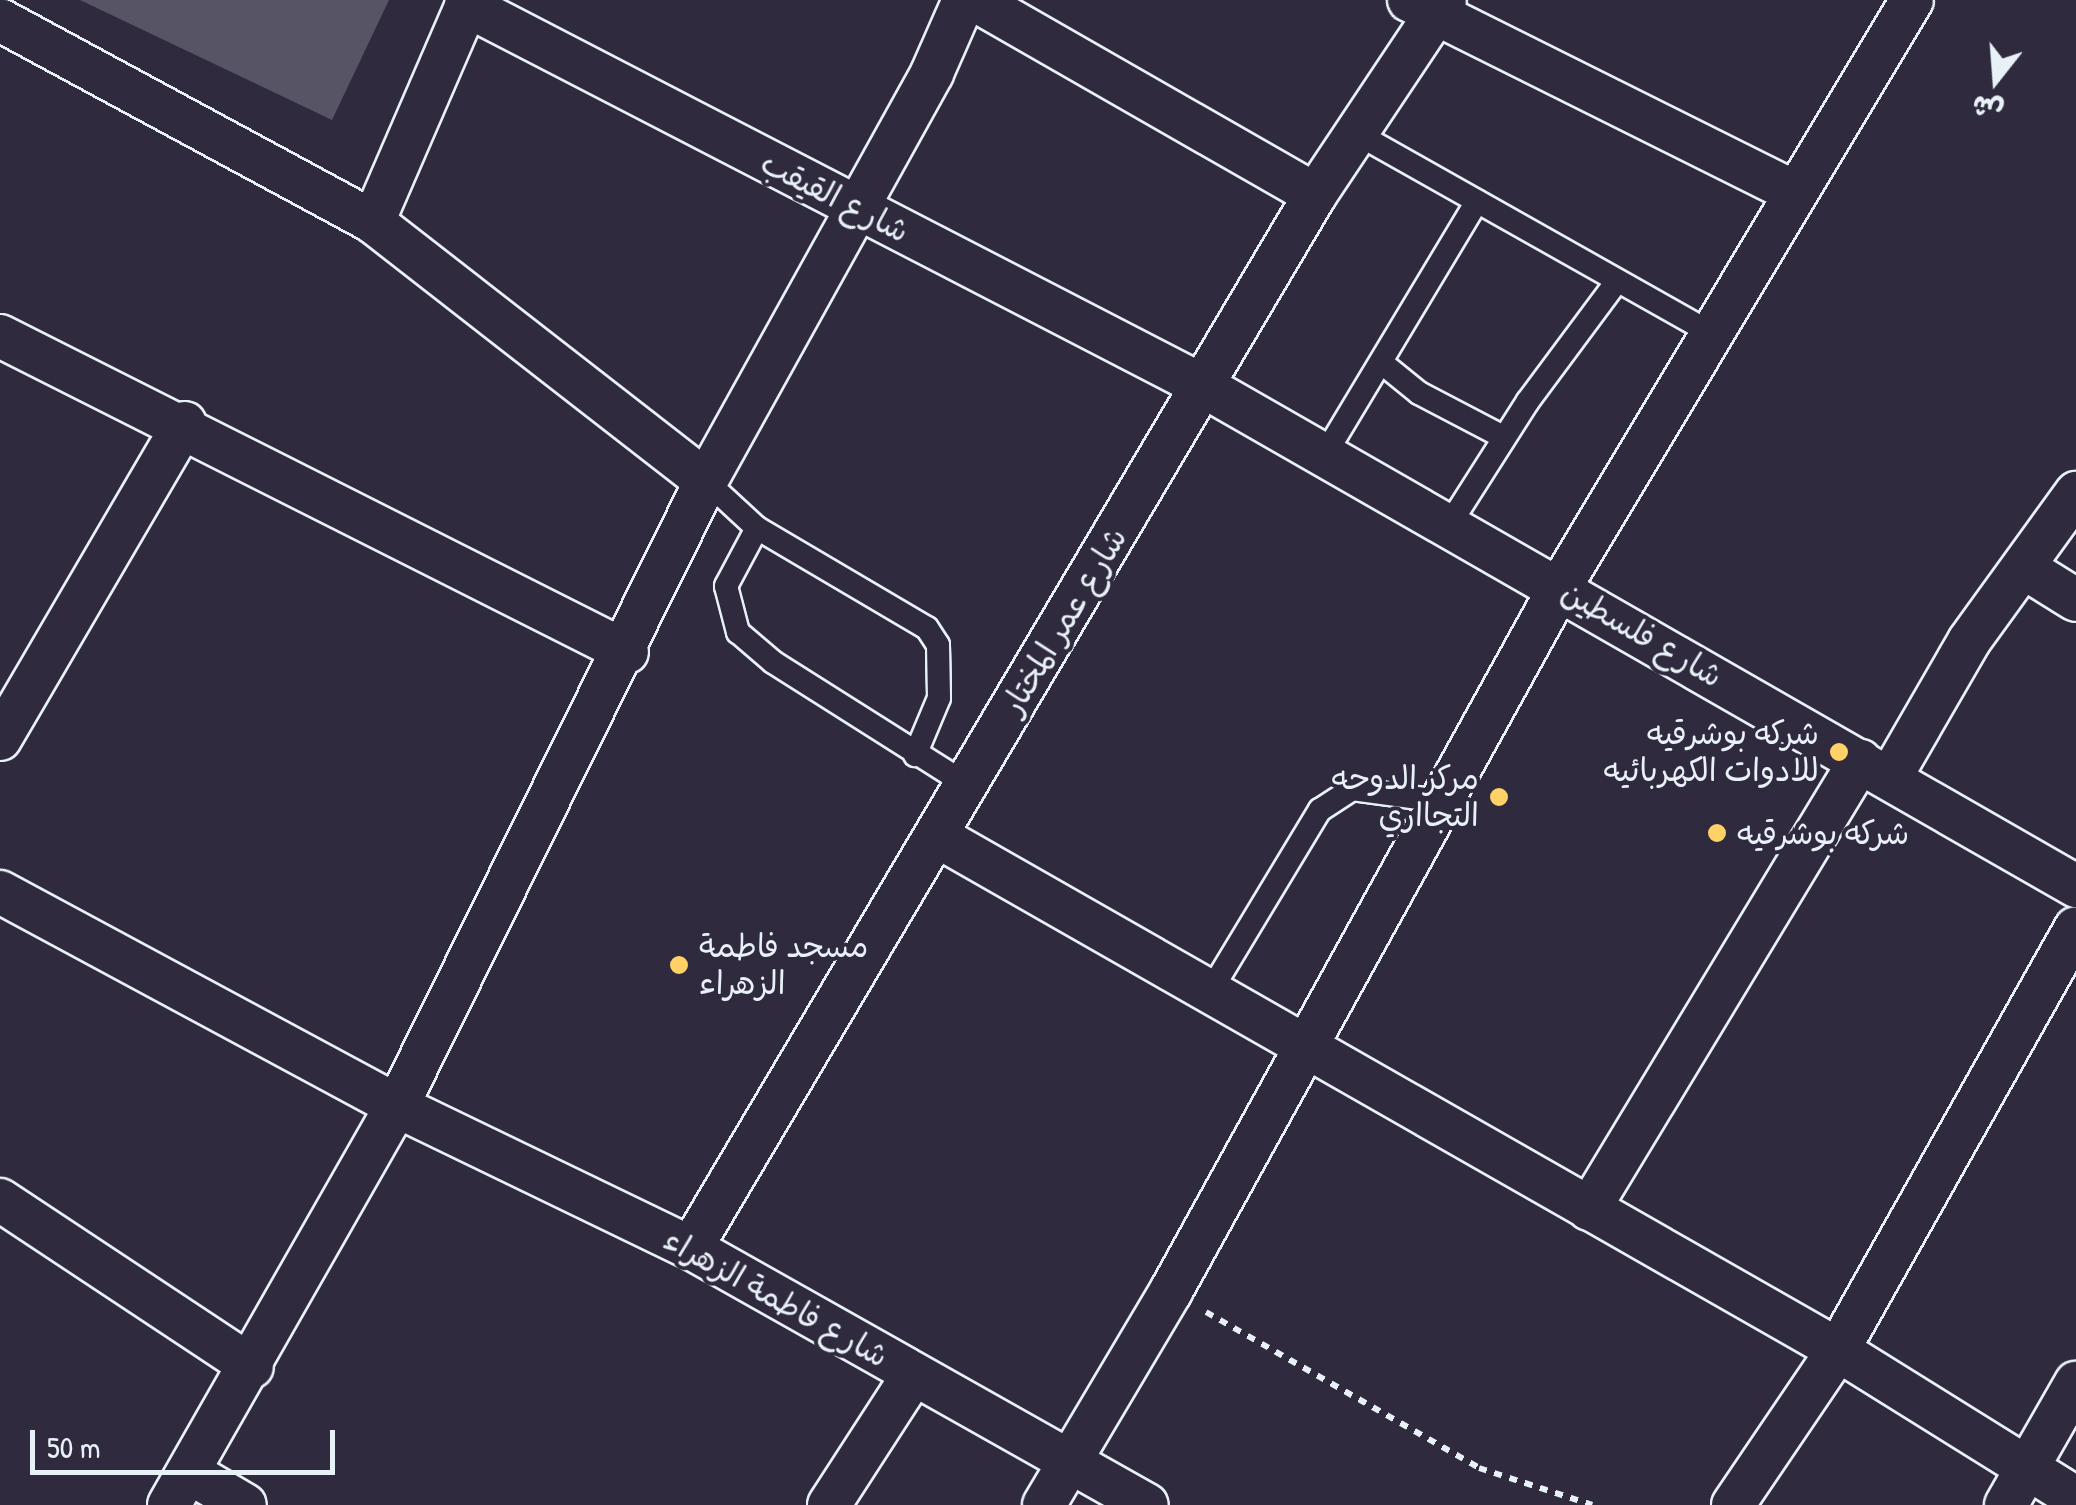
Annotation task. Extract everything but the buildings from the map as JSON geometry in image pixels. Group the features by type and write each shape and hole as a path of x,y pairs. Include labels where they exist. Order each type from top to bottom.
{"street":[{"path":"245,1505 180,1490 398,1106 627,652 706,482 932,73 964,0"},
{"path":"975,0 1315,195"},
{"path":"1044,1505 1171,1291 1560,586 1709,332 1912,0"},
{"path":"373,222 467,3"},
{"name":"شارع القيقب","path":"467,3 1205,388"},
{"path":"1430,4 1794,192"},
{"name":"شارع عمر المختار","path":"691,1248 1430,4"},
{"path":"0,20 373,222 706,482"},
{"path":"0,336 185,423 627,652"},
{"name":"شارع فلسطين","path":"1205,388 1560,586 2076,886"},
{"path":"0,739 16,678 185,423"},
{"path":"1589,1209 1875,769 2076,493"},
{"path":"2023,568 2076,600"},
{"path":"937,836 1838,1350 2076,1498"},
{"name":"شارع فاطمة الزهراء","path":"0,892 398,1106 691,1248 1147,1505"},
{"path":"1733,1505 1838,1350 2076,928"},
{"path":"0,1200 252,1368"},
{"path":"829,1505 913,1375"},
{"path":"2006,1505 2076,1382"}],"lane":[{"path":"1356,133 1615,284 1709,332"},
{"path":"1324,456 1477,201"},
{"path":"1449,525 1502,438 1615,284"},
{"path":"1382,363 1419,393 1502,438"},
{"path":"706,482 757,528 927,628 938,645 938,698 915,755"},
{"path":"757,528 726,586 738,632 915,755 966,784"},
{"path":"1210,992 1320,810 1352,789 1441,801"}],"path":[{"path":"1171,1291 1479,1468 1592,1505"}],"place":[{"name":"شركه بوشرقيه للادوات الكهربائيه","path":"1839,752"},
{"name":"مركز الدوحه التجااري","path":"1499,797"},
{"name":"شركه بوشرقيه","path":"1717,833"},
{"name":"مسجد فاطمة الزهراء","path":"679,965"}]}
